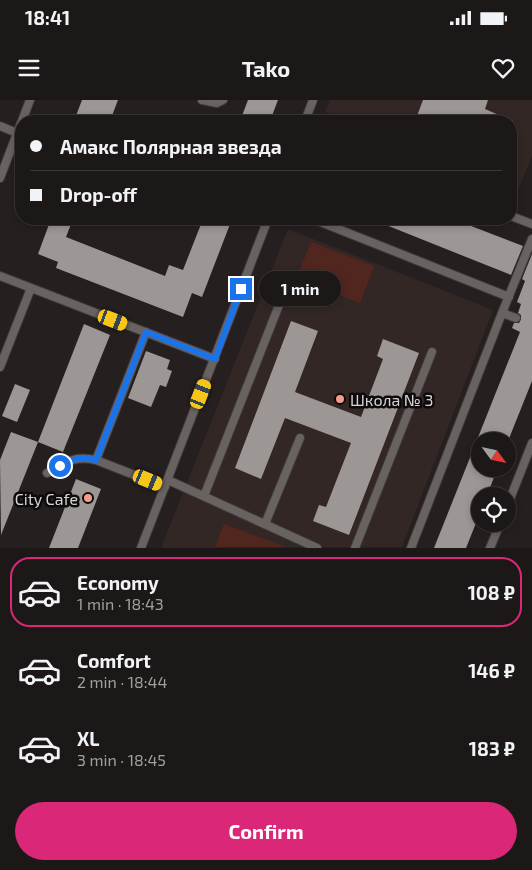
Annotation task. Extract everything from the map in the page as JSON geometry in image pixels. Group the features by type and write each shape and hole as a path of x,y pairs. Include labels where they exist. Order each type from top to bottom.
{"lane":[{"path":"25,115 30,100"},
{"path":"202,100 217,103 223,100"},
{"path":"307,115 313,100"},
{"path":"0,126 15,132"},
{"path":"0,178 15,140"},
{"path":"517,218 532,224"},
{"path":"141,548 266,225"},
{"path":"328,225 509,297"},
{"path":"411,548 531,242"},
{"path":"0,276 215,359"},
{"path":"0,367 31,288"},
{"path":"204,496 281,300"},
{"path":"502,313 516,318"},
{"path":"96,460 146,332"},
{"path":"355,548 432,352"},
{"path":"265,524 300,438"},
{"path":"515,487 532,443"},
{"path":"47,473 74,459 82,457 96,460 204,496 317,548"},
{"path":"490,548 497,532"}],"shaded area":[{"path":"330,100 532,100 532,156 519,188 517,187 517,115 333,115 325,112"},
{"name":"Школа № 3","path":"288,229 493,310 402,547 161,548"},
{"path":"311,242 374,266 360,303 296,279"},
{"path":"224,524 286,547 215,547"}],"building":[{"path":"82,100 118,100 112,115 76,115"},
{"path":"248,100 278,100 272,115 242,115"},
{"path":"423,100 488,100 485,109 499,115 417,115"},
{"path":"49,225 71,225 66,237 165,276 169,265 183,270 201,225 230,225 202,297 192,293 183,317 56,268 58,262 38,254"},
{"path":"386,225 469,225 523,246 511,275"},
{"path":"532,254 532,381 512,432 480,432 520,332 512,328 514,323 519,323 521,319 521,315 518,313 521,304 517,302 525,281 522,279"},
{"path":"291,321 318,331 295,392 361,417 383,359 377,356 383,339 419,353 349,535 313,521 319,505 326,507 351,443 285,418 261,479 235,468"},
{"path":"84,324 110,335 63,452 38,442"},
{"path":"146,351 170,360 167,369 172,371 166,387 160,385 151,407 128,398"},
{"path":"15,384 30,390 17,422 2,416"},
{"path":"11,432 38,442 1,535 0,460"},
{"path":"471,455 471,478 494,478 490,487 471,487 472,532 466,548 434,548"},
{"path":"76,479 101,489 78,548 49,548"}],"place":[{"name":"Школа № 3","path":"340,399"},
{"name":"City Cafe","path":"88,498"}],"route":[{"path":"60,466 82,457 96,460 146,332 215,359 241,289"}]}
